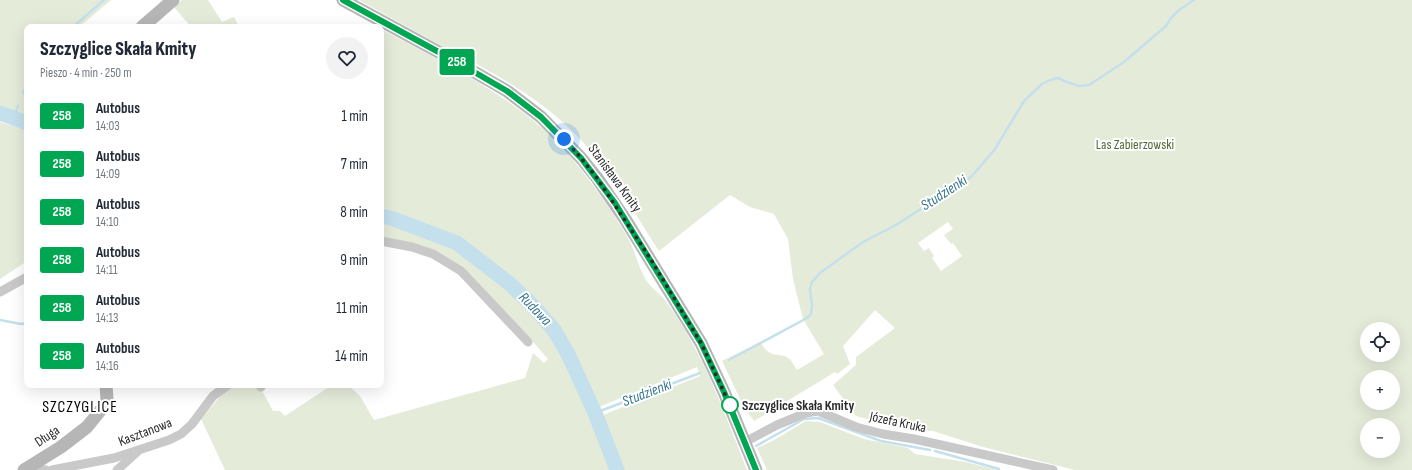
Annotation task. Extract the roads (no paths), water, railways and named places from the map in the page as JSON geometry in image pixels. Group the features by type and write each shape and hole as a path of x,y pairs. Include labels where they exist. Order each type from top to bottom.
{"main road":[{"path":"145,24 173,0"},
{"name":"Stanisława Kmity","path":"343,0 500,86 541,117 573,148 594,173 615,203 694,330 715,371 756,470"},
{"name":"Długa","path":"28,467 61,447 87,427 107,400 106,388"}],"street":[{"path":"384,242 412,247 433,254 461,271 528,342"},
{"path":"0,292 24,279"},
{"name":"Kasztanowa","path":"52,470 104,461 169,440 181,434 192,424 213,396 224,388"},
{"name":"Józefa Kruka","path":"745,442 806,413 818,411 856,427 883,434 914,439 1053,470"},
{"path":"117,470 140,450"},
{"path":"28,467 46,470"}],"waterway":[{"path":"76,24 104,0"},
{"name":"Studzienki","path":"729,360 807,318 811,314 812,306 810,289 812,282 820,273 863,242 896,225 956,188 972,176 995,149 1024,101 1042,84 1058,78 1079,86 1089,85 1124,62 1166,26 1179,10 1194,0"},
{"path":"14,118 18,106"},
{"name":"Rudawa","path":"0,113 24,122"},
{"name":"Rudawa","path":"384,217 457,243 510,284 533,306 554,330 568,354 595,413 617,470"},
{"path":"0,320 24,324"},
{"name":"Studzienki","path":"595,413 700,373"},
{"path":"756,446 804,419 818,418 881,441 930,450"},
{"path":"935,451 999,469"}],"place":[{"name":"Szczyglice Skała Kmity","path":"730,405"}],"district":[{"name":"SZCZYGLICE","path":"80,407"}],"park label":[{"name":"Las Zabierzowski","path":"1135,144"}]}
